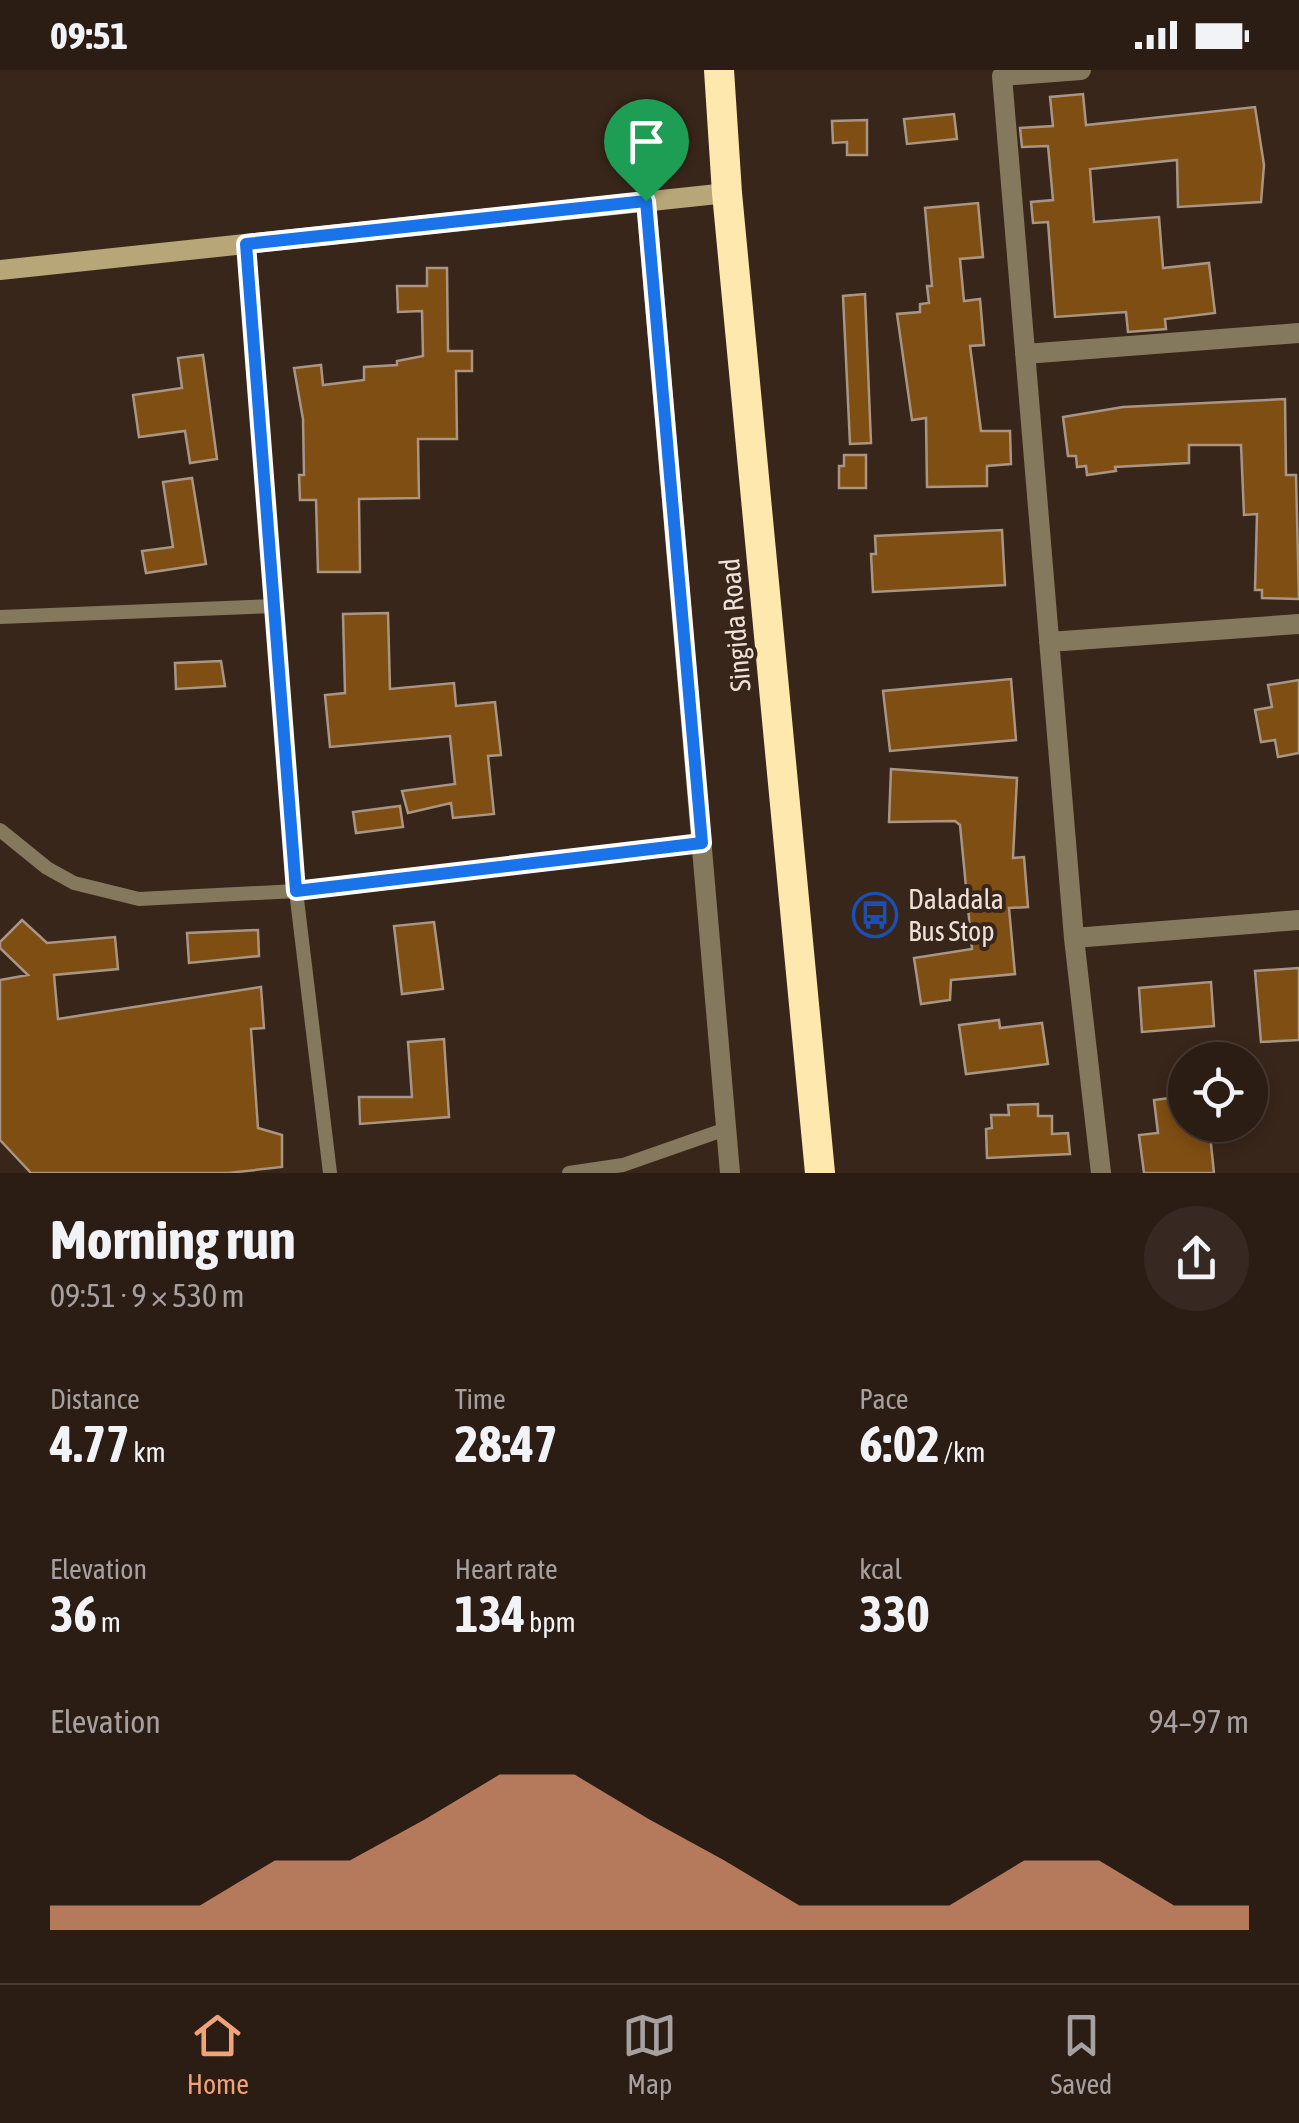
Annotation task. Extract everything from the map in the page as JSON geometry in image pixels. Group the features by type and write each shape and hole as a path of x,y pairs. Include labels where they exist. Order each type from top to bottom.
{"highway":[{"name":"Singida Road","path":"719,70 727,193 820,1173"}],"street":[{"path":"1082,70 1002,76 1074,938 1101,1173"},
{"path":"0,270 727,193"},
{"path":"646,201 730,1173"},
{"path":"1025,354 1299,333"},
{"path":"1050,642 1299,624"},
{"path":"1074,938 1299,920"}],"lane":[{"path":"246,244 296,891 330,1173"},
{"path":"0,617 275,606"},
{"path":"0,830 47,868 106,893 139,898 296,891 702,843"},
{"path":"568,1173 624,1165 726,1129"}],"building":[{"path":"1083,94 1086,125 1255,107 1264,165 1261,202 1178,207 1177,160 1090,169 1094,222 1159,217 1163,268 1209,263 1215,313 1165,319 1166,329 1128,332 1126,312 1055,317 1048,222 1033,223 1031,202 1053,200 1048,146 1022,147 1020,128 1053,126 1050,97"},
{"path":"954,114 957,139 907,144 904,119"},
{"path":"867,120 867,155 847,155 847,142 833,143 832,121"},
{"path":"978,203 983,257 960,259 964,301 980,299 984,345 970,346 981,431 1010,431 1011,464 987,466 987,486 927,487 926,418 912,420 897,314 920,312 920,304 929,303 927,286 932,286 925,208"},
{"path":"427,268 447,268 448,351 472,351 472,371 456,371 457,439 418,439 419,498 359,499 360,572 318,572 316,500 300,500 299,475 304,475 303,419 294,368 321,365 323,385 364,380 364,367 397,365 397,361 423,356 422,311 398,312 397,286 427,286"},
{"path":"865,294 871,443 850,444 843,296"},
{"path":"203,355 217,459 190,463 185,431 139,437 133,395 182,388 178,358"},
{"path":"1285,399 1286,475 1296,475 1299,599 1262,598 1262,590 1255,590 1257,514 1244,515 1241,445 1189,445 1189,463 1115,467 1116,471 1087,475 1086,466 1077,467 1076,456 1068,456 1063,417 1123,407"},
{"path":"844,455 866,455 866,488 839,488 839,466 844,466"},
{"path":"192,478 206,564 146,573 142,551 173,547 163,482"},
{"path":"1002,530 1005,585 873,592 871,554 876,554 875,536"},
{"path":"388,613 390,689 454,683 456,706 495,702 501,755 488,756 494,814 453,818 451,803 408,813 402,791 455,784 450,736 330,747 325,695 345,693 343,614"},
{"path":"221,661 225,686 176,689 175,663"},
{"path":"1011,679 1016,740 890,751 883,691"},
{"path":"1299,680 1299,753 1278,757 1275,740 1261,742 1255,710 1272,707 1268,685"},
{"path":"891,769 1017,778 1013,858 1024,857 1028,907 1009,908 1015,974 951,980 950,1000 921,1004 914,958 972,949 960,825 955,821 889,822"},
{"path":"400,806 403,827 356,833 353,812"},
{"path":"22,920 47,943 115,937 118,969 54,975 58,1019 261,987 264,1028 251,1029 258,1128 282,1135 282,1167 228,1173 31,1173 0,1140 0,980 28,975 0,948 0,942"},
{"path":"434,922 443,989 402,994 394,926"},
{"path":"258,930 259,956 189,963 187,933"},
{"path":"1299,968 1299,1040 1261,1042 1255,971"},
{"path":"1211,982 1214,1026 1142,1032 1139,988"},
{"path":"999,1020 1000,1028 1042,1023 1048,1064 966,1074 959,1025"},
{"path":"444,1039 449,1117 360,1124 359,1097 412,1097 408,1042"},
{"path":"1168,1098 1168,1142 1211,1142 1214,1173 1144,1173 1139,1135 1158,1133 1154,1100"},
{"path":"1038,1104 1038,1116 1052,1116 1052,1134 1068,1133 1070,1154 987,1158 986,1129 992,1128 991,1115 1009,1115 1008,1105"}],"place":[{"name":"Daladala Bus Stop","path":"875,915"}],"route":[{"path":"646,201 702,843 296,891 246,244 646,201"}]}
